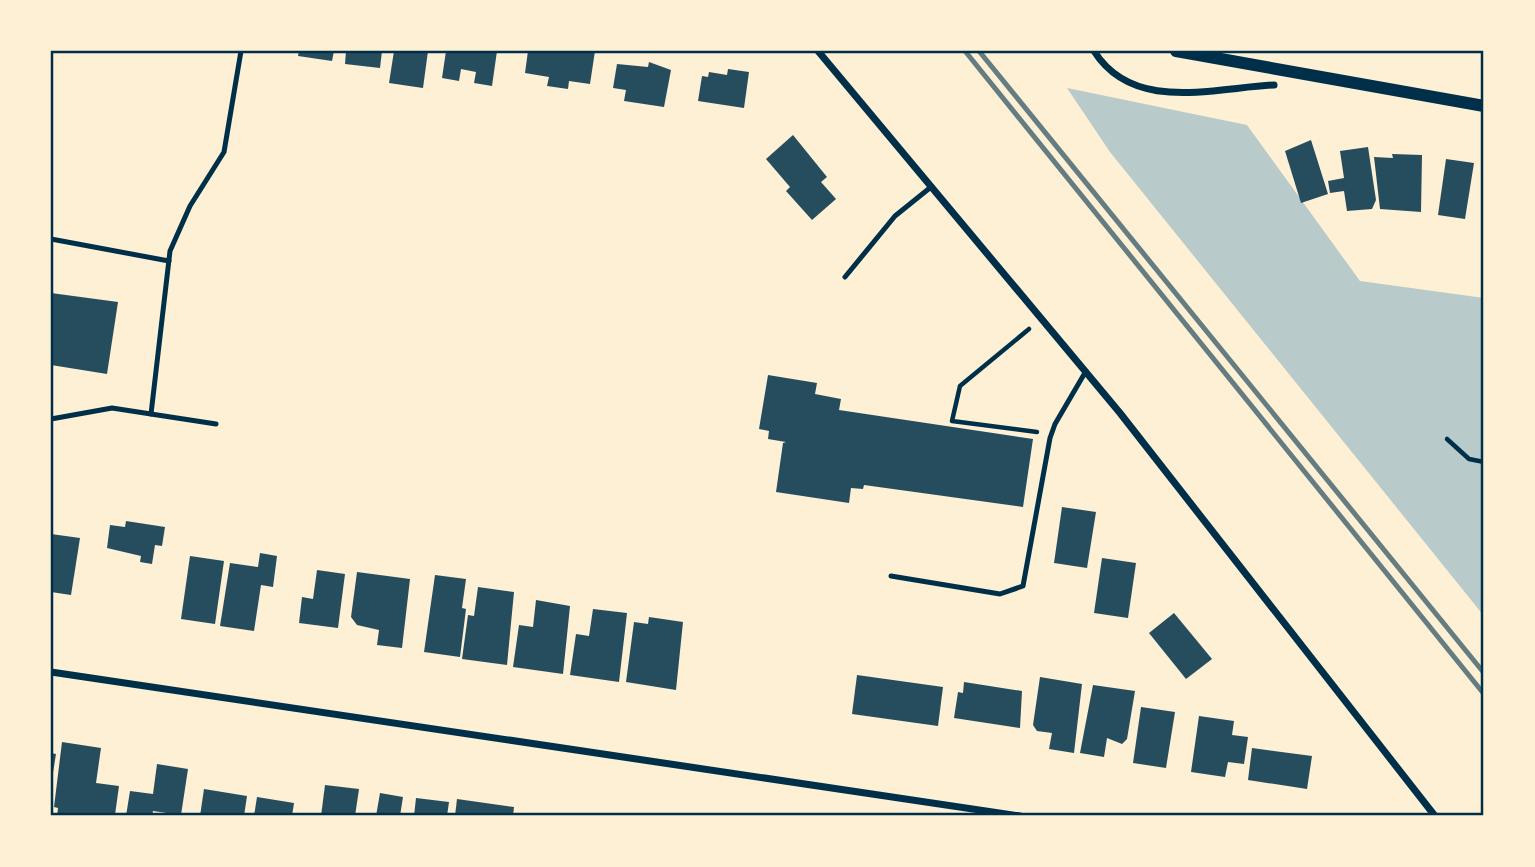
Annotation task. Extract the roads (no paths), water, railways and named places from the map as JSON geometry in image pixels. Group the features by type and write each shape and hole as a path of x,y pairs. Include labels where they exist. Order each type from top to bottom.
{"street":[{"path":"818,51 1086,372 1435,816"},
{"path":"1094,51 1116,72 1142,90 1170,95 1274,85"},
{"path":"1177,51 1484,106"},
{"path":"51,672 1020,816"}],"lane":[{"path":"151,414 169,261 190,206 224,152 241,51"},
{"path":"845,277 895,216 931,187"},
{"path":"51,239 169,261"},
{"path":"891,576 1000,594 1023,586 1051,434 1086,372"},
{"path":"51,419 111,408 216,424"}],"railway":[{"path":"965,51 1484,694"},
{"path":"979,51 1484,673"}]}
